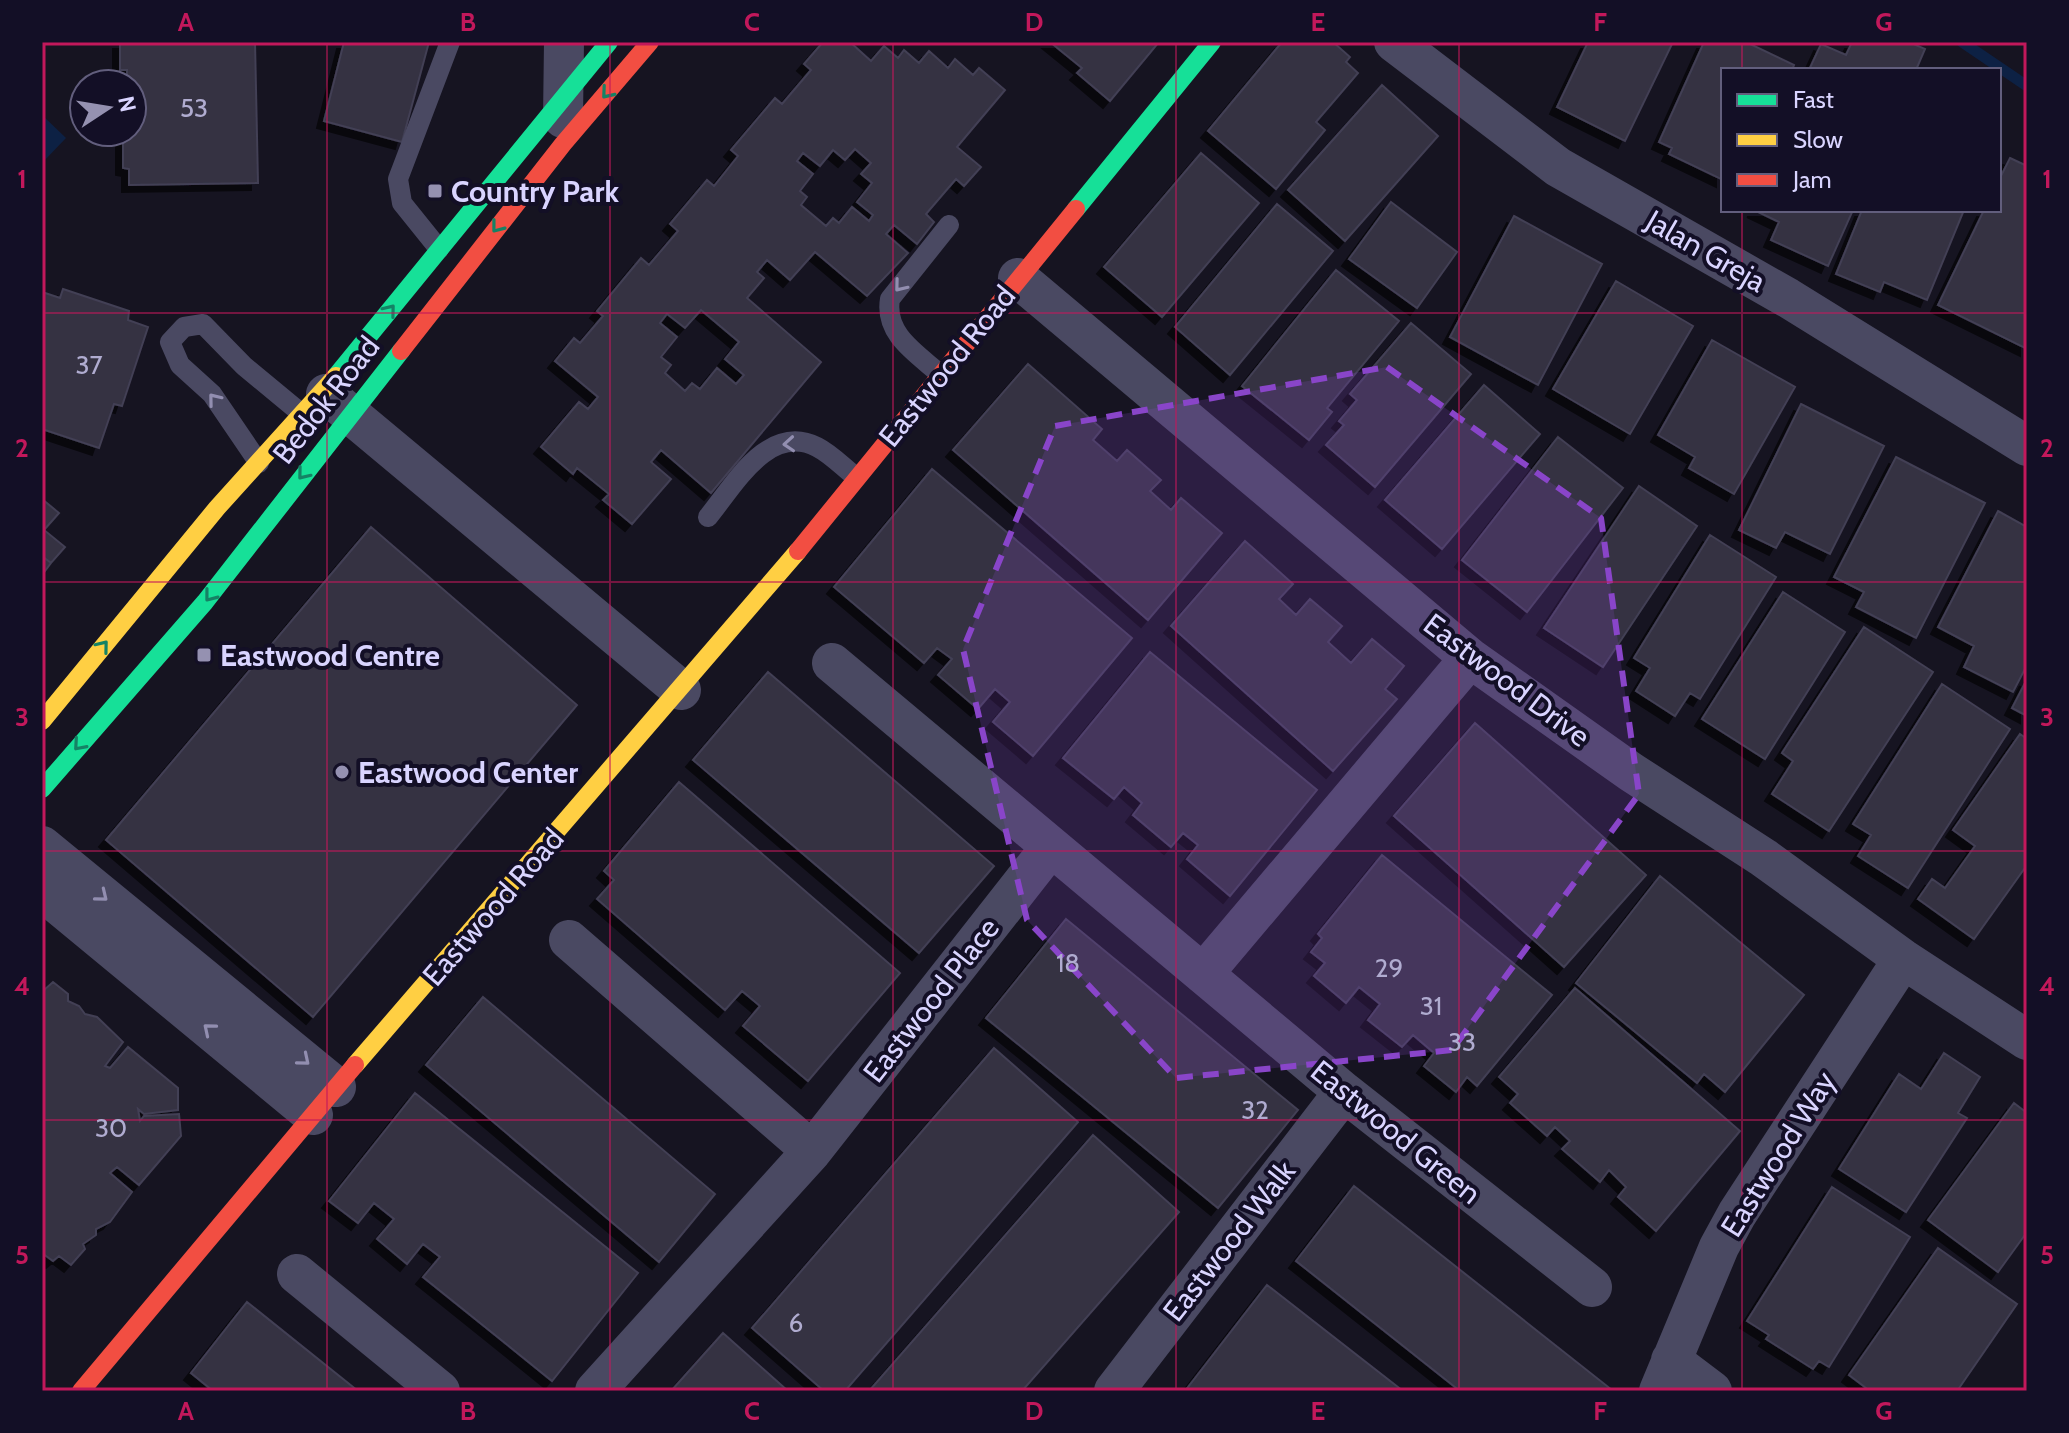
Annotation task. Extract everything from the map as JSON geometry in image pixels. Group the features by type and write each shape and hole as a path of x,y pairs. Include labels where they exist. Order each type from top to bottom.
{"main road":[{"name":"Bedok Road","path":"42,789 205,602 325,407 439,249 609,42"},
{"name":"Bedok Road","path":"42,721 168,565 259,463 325,407 563,144 650,42"},
{"name":"Eastwood Road","path":"81,1391 324,1101 681,690 1212,42"}],"street":[{"path":"563,144 564,42"},
{"name":"Jalan Greja","path":"1394,42 1558,167 1788,298 2027,446"},
{"name":"Eastwood Drive","path":"1018,278 1470,658 1631,772 1764,858 1903,959 2027,1040"},
{"path":"325,407 681,690"},
{"path":"1203,974 1470,658"},
{"name":"Eastwood Green","path":"832,663 1344,1092 1592,1287"},
{"path":"42,846 324,1101"},
{"name":"Eastwood Place","path":"595,1391 812,1151 1050,848"},
{"path":"42,891 324,1101"},
{"path":"569,940 812,1151"},
{"name":"Eastwood Way","path":"1712,1391 1665,1376 1719,1247 1737,1214 1903,959"},
{"name":"Eastwood Walk","path":"1114,1391 1344,1092"},
{"path":"297,1274 440,1391"}],"lane":[{"path":"439,249 402,203 398,179 450,42"},
{"path":"940,374 900,337 890,324 888,311 890,299 949,225"},
{"path":"259,463 212,394 180,365 170,342 184,327 203,324 244,366 325,407"},
{"path":"708,517 762,453 784,442 817,447 856,477"}],"highlighted area":[{"path":"1387,367 1601,518 1639,794 1452,1050 1176,1078 1027,920 963,649 1055,426"}],"water":[{"path":"42,115 66,138 42,163"}],"building":[{"path":"120,42 255,42 258,183 129,185 129,169 123,168 123,148 148,148 148,68 120,68"},
{"path":"344,42 429,42 402,142 324,121"},
{"path":"823,42 850,42 871,61 884,46 898,58 904,50 919,63 929,51 948,68 955,59 973,75 979,68 1005,90 957,147 981,167 964,186 956,179 926,214 934,222 917,244 894,225 886,234 908,253 867,296 815,252 790,280 767,260 757,272 764,278 747,298 821,362 711,493 661,450 651,462 671,479 632,524 603,500 609,494 577,468 573,474 541,447 579,402 588,409 598,397 555,361 574,338 580,343 603,316 597,311 641,258 649,265 678,231 670,224 707,180 714,186 738,156 731,150 775,98 782,104 811,70 804,64","holes":["855,149 871,163 861,174 872,183 857,202 873,215 869,221 852,207 839,223 833,218 826,226 801,205 807,197 800,191 813,174 797,161 803,153 820,166 833,150 845,160","701,310 739,342 725,359 744,375 736,384 717,368 700,389 692,383 685,391 665,373 671,365 661,357 677,337 660,323 667,314 685,328"]},
{"path":"1050,42 1159,42 1110,101 1077,73 1082,68"},
{"path":"1282,42 1333,42 1350,57 1346,62 1358,73 1316,122 1325,130 1276,189 1208,131"},
{"path":"1588,42 1673,42 1625,141 1557,107"},
{"path":"1704,42 1746,42 1794,65 1793,68 1721,68 1721,179 1669,154 1672,148 1659,142"},
{"path":"1852,42 1909,42 1925,49 1917,68 1810,68 1821,44 1846,55"},
{"path":"1382,85 1438,136 1345,241 1288,190"},
{"path":"1201,153 1259,203 1162,317 1104,267"},
{"path":"2010,158 2027,166 2027,349 1938,305 1983,212 2001,212 2001,176"},
{"path":"1391,202 1457,252 1417,308 1349,259"},
{"path":"1277,204 1333,251 1230,375 1175,327"},
{"path":"1758,212 1852,212 1828,266 1771,240 1779,222"},
{"path":"1861,212 1963,212 1927,300 1884,282 1880,292 1836,274"},
{"path":"1514,216 1602,264 1538,385 1450,337"},
{"path":"1336,270 1399,321 1327,408 1332,412 1309,440 1242,386"},
{"path":"1616,281 1693,326 1630,434 1553,389"},
{"path":"63,289 129,311 128,320 148,327 122,406 114,404 99,448 42,429 42,292 60,298"},
{"path":"1411,323 1471,374 1375,487 1326,445 1344,425 1339,421 1357,400 1350,394"},
{"path":"1712,340 1795,387 1734,494 1689,468 1695,457 1658,435"},
{"path":"1028,364 1102,429 1093,440 1117,461 1127,450 1161,480 1150,491 1171,510 1181,498 1222,533 1148,620 953,450"},
{"path":"1484,385 1540,434 1442,549 1385,500"},
{"path":"1801,404 1884,446 1830,554 1785,532 1776,548 1739,530"},
{"path":"1558,437 1623,488 1527,612 1462,560"},
{"path":"1896,457 1985,503 1916,638 1856,607 1864,592 1834,577"},
{"path":"932,469 1132,638 1033,756 993,722 1010,702 995,689 978,709 938,675 952,659 937,648 924,663 834,587"},
{"path":"1639,486 1697,526 1603,667 1544,628"},
{"path":"42,499 59,513 44,530 65,547 51,563 42,556"},
{"path":"1998,511 2027,527 2027,665 2013,692 1964,667 1974,646 1938,627"},
{"name":"Eastwood Center","path":"371,527 577,705 313,1017 106,840"},
{"path":"1710,535 1776,577 1700,699 1690,693 1675,716 1636,691 1650,668 1634,658"},
{"path":"1245,541 1293,584 1279,599 1296,615 1310,599 1342,626 1328,642 1351,663 1372,639 1404,666 1385,689 1397,699 1333,771 1171,626"},
{"path":"42,556 51,563 42,575"},
{"path":"1783,592 1845,632 1765,759 1702,719"},
{"path":"1864,627 1933,672 1829,831 1772,794 1793,761 1782,753"},
{"path":"1150,652 1317,790 1230,896 1187,859 1198,845 1183,833 1171,847 1133,815 1142,803 1124,787 1114,799 1063,758"},
{"path":"768,672 994,866 919,953 693,760"},
{"path":"2027,679 2027,716 2012,708"},
{"path":"1942,684 2010,729 1908,888 1858,856 1871,835 1853,824"},
{"path":"1475,723 1646,875 1564,967 1394,816"},
{"path":"2020,734 2027,739 2027,865 1974,939 1918,899 1932,879 1945,888 1975,846 1953,830"},
{"path":"679,782 900,973 808,1081 743,1026 760,1006 742,991 725,1010 597,899 614,880 604,871"},
{"path":"1382,855 1552,995 1477,1086 1467,1077 1456,1092 1424,1066 1434,1053 1413,1035 1402,1047 1368,1020 1380,1004 1359,987 1346,1003 1314,976 1325,963 1311,952 1322,938 1318,934"},
{"path":"1660,876 1804,995 1725,1092 1704,1074 1697,1083 1576,983"},
{"path":"1066,919 1298,1110 1218,1208 986,1018"},
{"path":"53,982 68,994 68,1001 79,1006 85,1014 97,1017 123,1042 105,1066 110,1068 128,1047 178,1088 178,1110 144,1114 138,1109 140,1121 144,1116 179,1114 181,1136 139,1185 117,1167 110,1173 132,1192 110,1222 96,1229 96,1235 83,1244 85,1249 71,1265 59,1256 53,1261 42,1253 42,992"},
{"path":"1575,988 1740,1131 1656,1231 1618,1197 1626,1187 1609,1170 1600,1182 1562,1149 1570,1141 1555,1127 1547,1136 1510,1103 1518,1094 1499,1077"},
{"path":"483,997 715,1194 659,1262 426,1065"},
{"path":"994,1048 1078,1122 845,1391 824,1391 752,1328"},
{"path":"1944,1053 1980,1077 1958,1113 1967,1118 1906,1212 1839,1169 1899,1074 1921,1089"},
{"path":"415,1093 638,1273 552,1381 423,1277 440,1257 423,1244 407,1264 377,1239 394,1219 374,1203 358,1223 329,1201"},
{"path":"2014,1103 2027,1113 2027,1232 1998,1272 1928,1220"},
{"path":"1093,1135 1179,1212 1022,1391 869,1391"},
{"path":"1354,1186 1612,1390 1460,1391 1296,1261"},
{"path":"1832,1187 1910,1237 1829,1367 1819,1361 1813,1369 1766,1339 1769,1335 1747,1321"},
{"path":"1938,1248 2017,1304 1957,1391 1870,1391 1849,1375"},
{"path":"1267,1285 1403,1391 1185,1391"},
{"path":"247,1302 358,1391 213,1391 191,1373"},
{"path":"723,1333 788,1391 671,1391"}],"waterway":[{"path":"1962,42 2000,68"},
{"path":"2001,68 2027,86"}],"traffic: fast":[{"path":"336,376 609,42"},
{"path":"1076,209 1212,42"},
{"path":"42,789 205,602 401,351"}],"traffic: slow":[{"path":"42,721 217,508 336,376"},
{"path":"355,1065 798,551"}],"traffic: jam":[{"path":"401,351 563,144 650,42"},
{"path":"798,551 1076,209"},
{"path":"81,1391 355,1065"}],"place":[{"name":"Country Park","path":"435,191"},
{"name":"Eastwood Centre","path":"204,655"},
{"name":"Eastwood Center","path":"342,772"}]}
